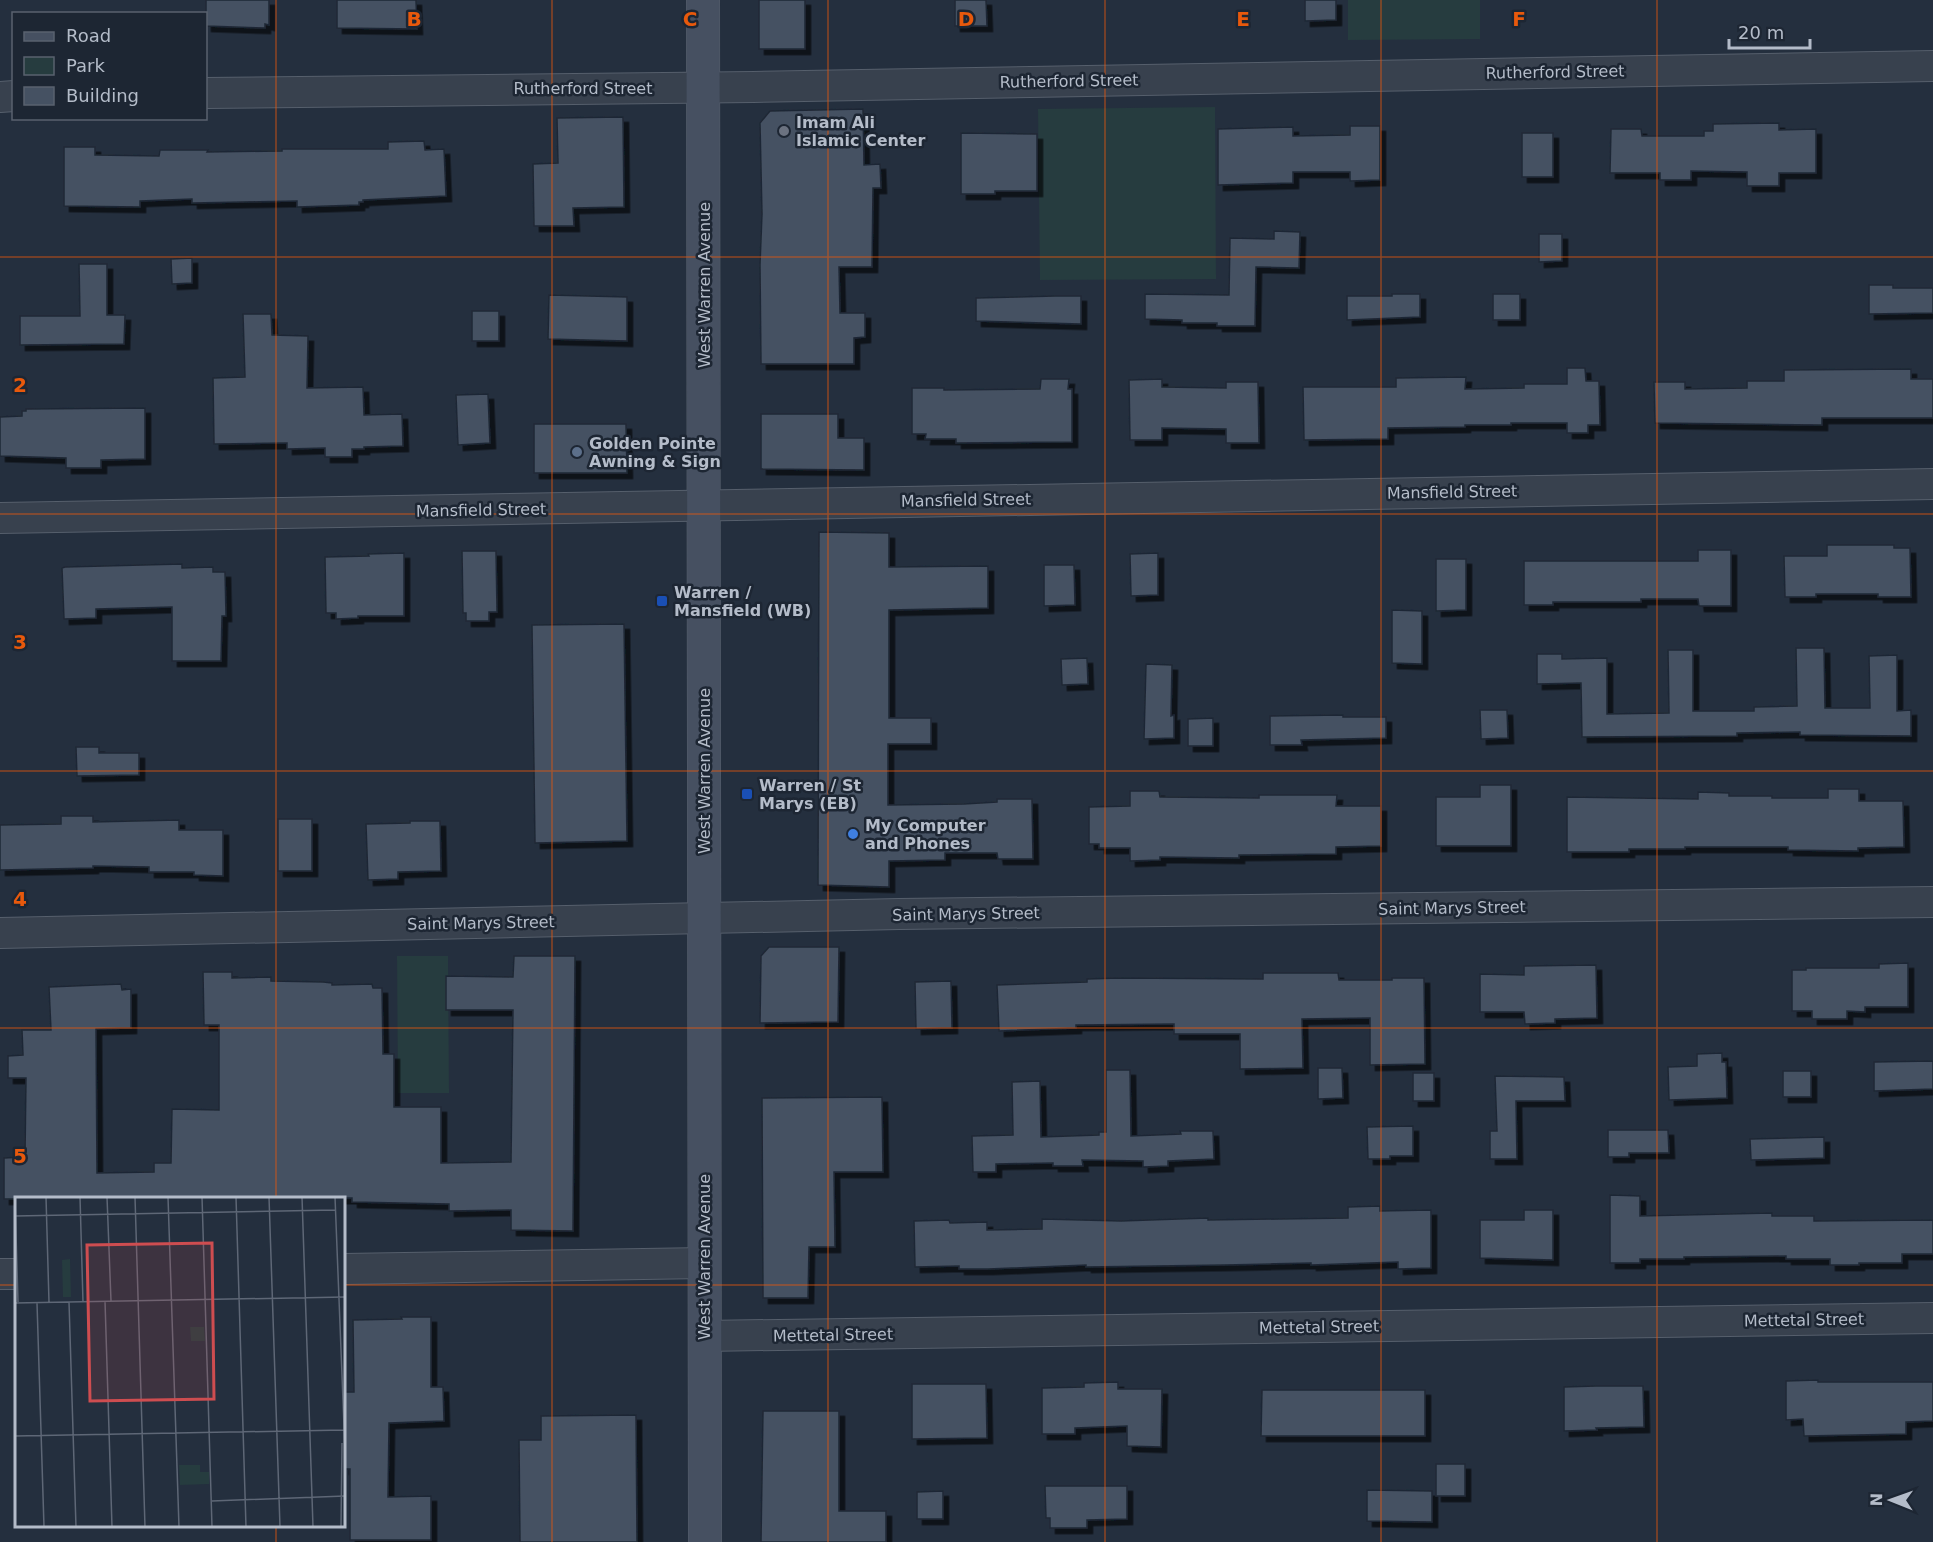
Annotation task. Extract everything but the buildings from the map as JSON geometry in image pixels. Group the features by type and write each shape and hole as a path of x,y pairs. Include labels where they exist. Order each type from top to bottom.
{"main road":[{"name":"West Warren Avenue","path":"703,0 705,1542"}],"street":[{"name":"Rutherford Street","path":"207,93 1933,66"},
{"name":"Mansfield Street","path":"0,518 1933,484"},
{"name":"Saint Marys Street","path":"0,933 704,918 1933,902"},
{"path":"345,1269 704,1263"},
{"name":"Mettetal Street","path":"704,1336 1933,1317"}],"green space":[{"path":"1348,0 1480,0 1480,39 1348,40"},
{"path":"1215,107 1216,279 1040,280 1038,109"},
{"path":"397,956 448,956 449,1093 398,1093"}],"place":[{"name":"Imam Ali Islamic Center","path":"784,131"},
{"name":"Golden Pointe Awning & Sign","path":"577,452"},
{"name":"Warren / Mansfield (WB)","path":"662,601"},
{"name":"Warren / St Marys (EB)","path":"747,794"},
{"name":"My Computer and Phones","path":"853,834"}]}
